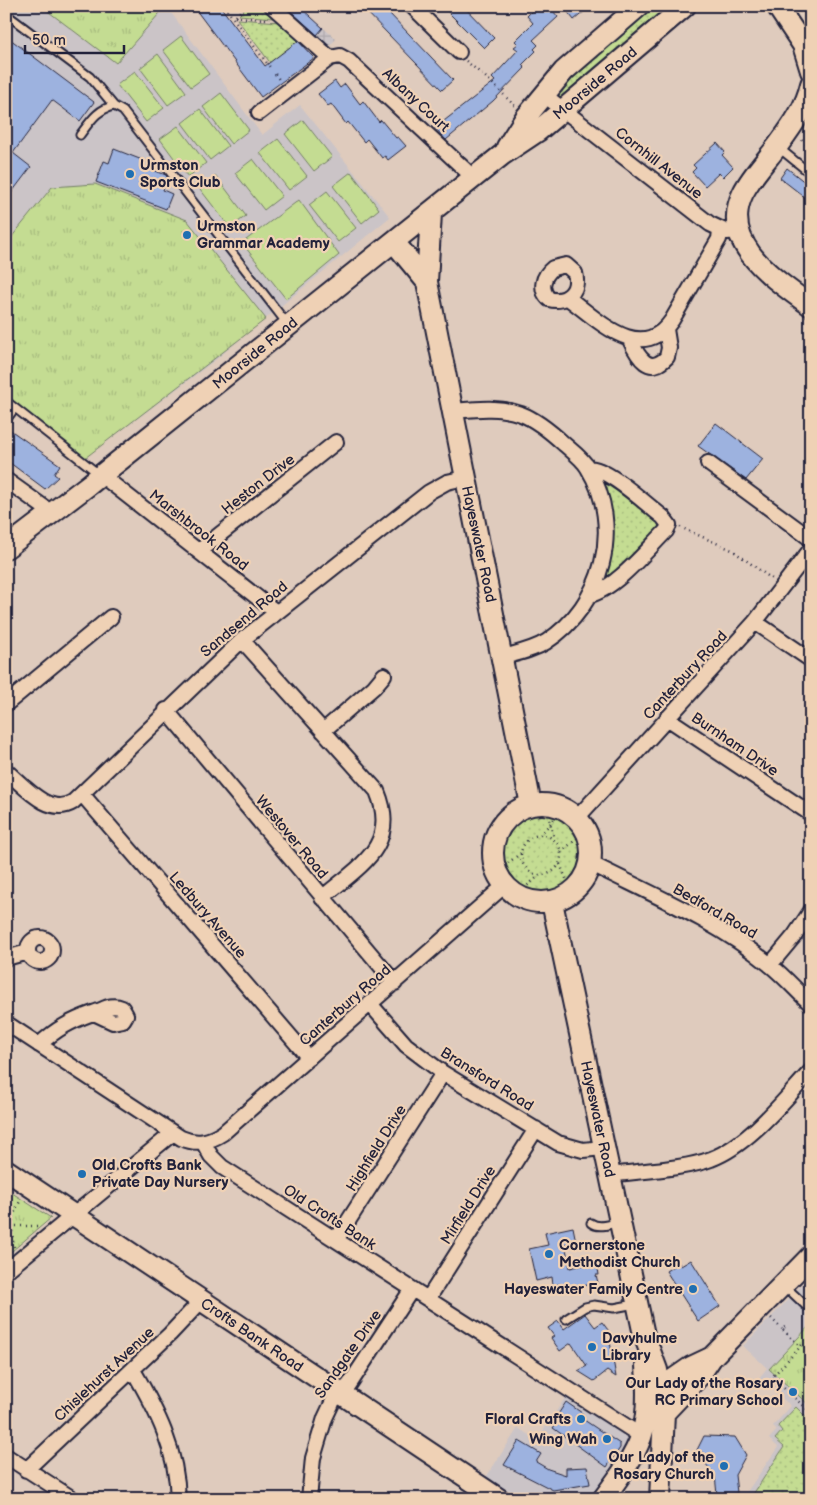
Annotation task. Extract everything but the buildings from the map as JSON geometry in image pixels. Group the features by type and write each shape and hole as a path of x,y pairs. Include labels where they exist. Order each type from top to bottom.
{"main road":[{"name":"Moorside Road","path":"502,155 526,118 564,71 639,6"},
{"name":"Moorside Road","path":"6,548 101,475 502,155 538,131 685,6"},
{"path":"777,6 803,45 811,72"},
{"path":"811,84 803,108 742,195 738,207 723,228 767,273 811,306"},
{"name":"Hayeswater Road","path":"431,213 427,282 465,478 503,657 559,815 591,847 590,863"},
{"name":"Hayeswater Road","path":"394,242 427,282"},
{"path":"559,815 512,815 498,830 493,858 506,884 528,901 552,902 572,893 583,880 590,863"},
{"name":"Hayeswater Road","path":"552,902 644,1336 653,1393 664,1413 660,1499"},
{"name":"Crofts Bank Road","path":"6,1170 31,1187 68,1220 201,1301 499,1499"},
{"path":"664,1413 700,1375 712,1357 810,1258"},
{"path":"653,1393 691,1366 712,1357"},
{"name":"Hayeswater Road","path":"603,1499 628,1464 643,1437 653,1393"}],"street":[{"name":"Albany Court","path":"272,6 330,58 340,56 349,61 474,178"},
{"path":"412,6 459,52"},
{"path":"259,113 330,58"},
{"name":"Cornhill Avenue","path":"544,94 723,228"},
{"path":"630,340 651,337 666,329 723,228"},
{"path":"568,298 618,334 630,340 642,360 649,365 656,365 667,357 666,329"},
{"path":"453,411 496,408 522,414 551,432 588,468 600,496 606,538 600,572 590,595 576,616 546,642 523,652 503,657"},
{"name":"Heston Drive","path":"199,551 336,442"},
{"path":"708,463 811,539"},
{"path":"588,468 594,468 606,474 663,517 668,525 666,531 614,581 598,593 590,595"},
{"name":"Marshbrook Road","path":"101,475 276,612"},
{"name":"Sandsend Road","path":"6,771 42,800 61,808 73,802 166,710 242,640 429,492 447,482 465,478"},
{"path":"6,480 52,513"},
{"name":"Canterbury Road","path":"559,815 667,718 755,622 811,549"},
{"path":"6,704 111,617"},
{"path":"755,622 811,660"},
{"path":"242,640 377,791 384,808 385,828 378,845 367,859 322,898"},
{"path":"323,730 384,675"},
{"name":"Westover Road","path":"166,710 395,983"},
{"name":"Burnham Drive","path":"667,718 811,814"},
{"name":"Ledbury Avenue","path":"82,794 309,1058"},
{"name":"Bedford Road","path":"590,863 706,922 770,965 811,1004"},
{"name":"Canterbury Road","path":"203,1142 223,1133 506,884"},
{"path":"770,965 795,935 811,911"},
{"path":"6,958 28,952"},
{"name":"Bransford Road","path":"370,1005 406,1045 443,1072 536,1129 572,1148 583,1150 603,1148"},
{"path":"40,1045 55,1030 70,1021 94,1013"},
{"path":"6,1023 173,1133 189,1142 203,1142"},
{"name":"Highfield Drive","path":"336,1240 443,1072"},
{"path":"610,1175 696,1163 717,1157 754,1130 811,1072"},
{"name":"Mirfield Drive","path":"428,1299 536,1129"},
{"path":"6,1272 173,1133"},
{"name":"Old Crofts Bank","path":"203,1142 211,1156 222,1167 643,1437"},
{"name":"Sandgate Drive","path":"309,1499 318,1438 329,1409 348,1385 412,1289"},
{"name":"Chislehurst Avenue","path":"26,1470 133,1370 201,1301"},
{"path":"133,1370 163,1426 169,1442 176,1468 178,1499"},
{"path":"6,1456 73,1499"}],"lane":[{"path":"6,14 90,77 114,106 123,111 288,326"},
{"path":"80,135 99,111 114,106"},
{"path":"777,146 811,174"},
{"path":"6,401 101,475"},
{"path":"6,420 15,408"},
{"path":"591,1223 594,1226 602,1226 620,1222"},
{"path":"783,1284 805,1305"},
{"path":"566,1319 585,1307 594,1305 614,1308 637,1304"}],"path":[{"path":"224,6 272,70"},
{"path":"234,18 246,6"},
{"path":"234,18 289,21"},
{"path":"459,52 473,68 490,80 526,118"},
{"path":"668,525 685,528 699,537 732,550 783,586"},
{"path":"506,884 528,840 540,835 559,815"},
{"path":"554,840 559,815"},
{"path":"559,815 560,864 572,893"},
{"path":"540,835 554,840 561,852"},
{"path":"522,852 522,859 528,870 540,875"},
{"path":"506,884 551,872 560,864"},
{"path":"21,1259 14,1247 11,1226 18,1206 31,1187"},
{"path":"6,1226 68,1220"},
{"path":"785,1326 782,1329 801,1347 811,1349"},
{"path":"801,1347 772,1377 811,1413"}],"shaded area":[{"name":"Urmston Grammar Academy","path":"6,6 166,6 262,135 300,105 390,217 215,360 85,458 6,400"},
{"path":"266,6 299,6 336,39 321,55"},
{"name":"Our Lady of the Rosary RC Primary School","path":"811,1276 811,1499 742,1499 778,1447 769,1439 777,1430 773,1426 791,1406 759,1378 767,1368 743,1346"},
{"path":"567,1395 629,1439 630,1445 599,1489 584,1499 527,1499 485,1479 518,1428 537,1440"}],"green space":[{"path":"41,6 166,6 116,63"},
{"path":"248,6 261,6 273,18 239,15"},
{"path":"650,6 674,6 564,100 558,98 556,94 563,81"},
{"path":"237,19 280,22 300,40 275,59 272,65"},
{"path":"181,36 209,74 191,87 163,50"},
{"path":"158,54 186,92 168,105 140,68"},
{"path":"135,71 164,108 146,122 117,85"},
{"path":"221,93 249,130 231,144 203,107"},
{"path":"200,109 228,146 210,160 182,123"},
{"path":"303,120 332,157 314,171 285,134"},
{"path":"178,126 206,163 188,177 160,139"},
{"path":"278,139 307,176 289,190 260,153"},
{"path":"253,159 282,196 264,210 235,173"},
{"path":"351,172 379,209 362,223 333,186"},
{"path":"216,176 246,216 230,228 200,189"},
{"path":"95,184 187,220 266,319 85,458 81,458 6,400 6,244 52,187"},
{"path":"327,191 356,228 338,242 309,205"},
{"path":"299,200 339,255 286,299 242,243"},
{"path":"604,479 659,522 658,532 610,577 605,573 600,481"},
{"path":"542,811 565,818 577,830 584,853 577,876 565,888 542,895 519,888 507,876 500,853 507,830 519,818"},
{"path":"6,1189 51,1218 6,1256"},
{"path":"811,1324 811,1406 810,1406 769,1369"},
{"path":"796,1407 811,1422 811,1499 750,1499 784,1447 775,1439 782,1431 778,1426"}],"place":[{"name":"Urmston Sports Club","path":"130,174"},
{"name":"Urmston Grammar Academy","path":"187,235"},
{"name":"Old Crofts Bank Private Day Nursery","path":"82,1174"},
{"name":"Cornerstone Methodist Church","path":"549,1254"},
{"name":"Hayeswater Family Centre","path":"693,1289"},
{"name":"Davyhulme Library","path":"592,1347"},
{"name":"Our Lady of the Rosary RC Primary School","path":"793,1392"},
{"name":"Floral Crafts","path":"581,1419"},
{"name":"Wing Wah","path":"607,1439"},
{"name":"Our Lady of the Rosary Church","path":"724,1466"}]}
